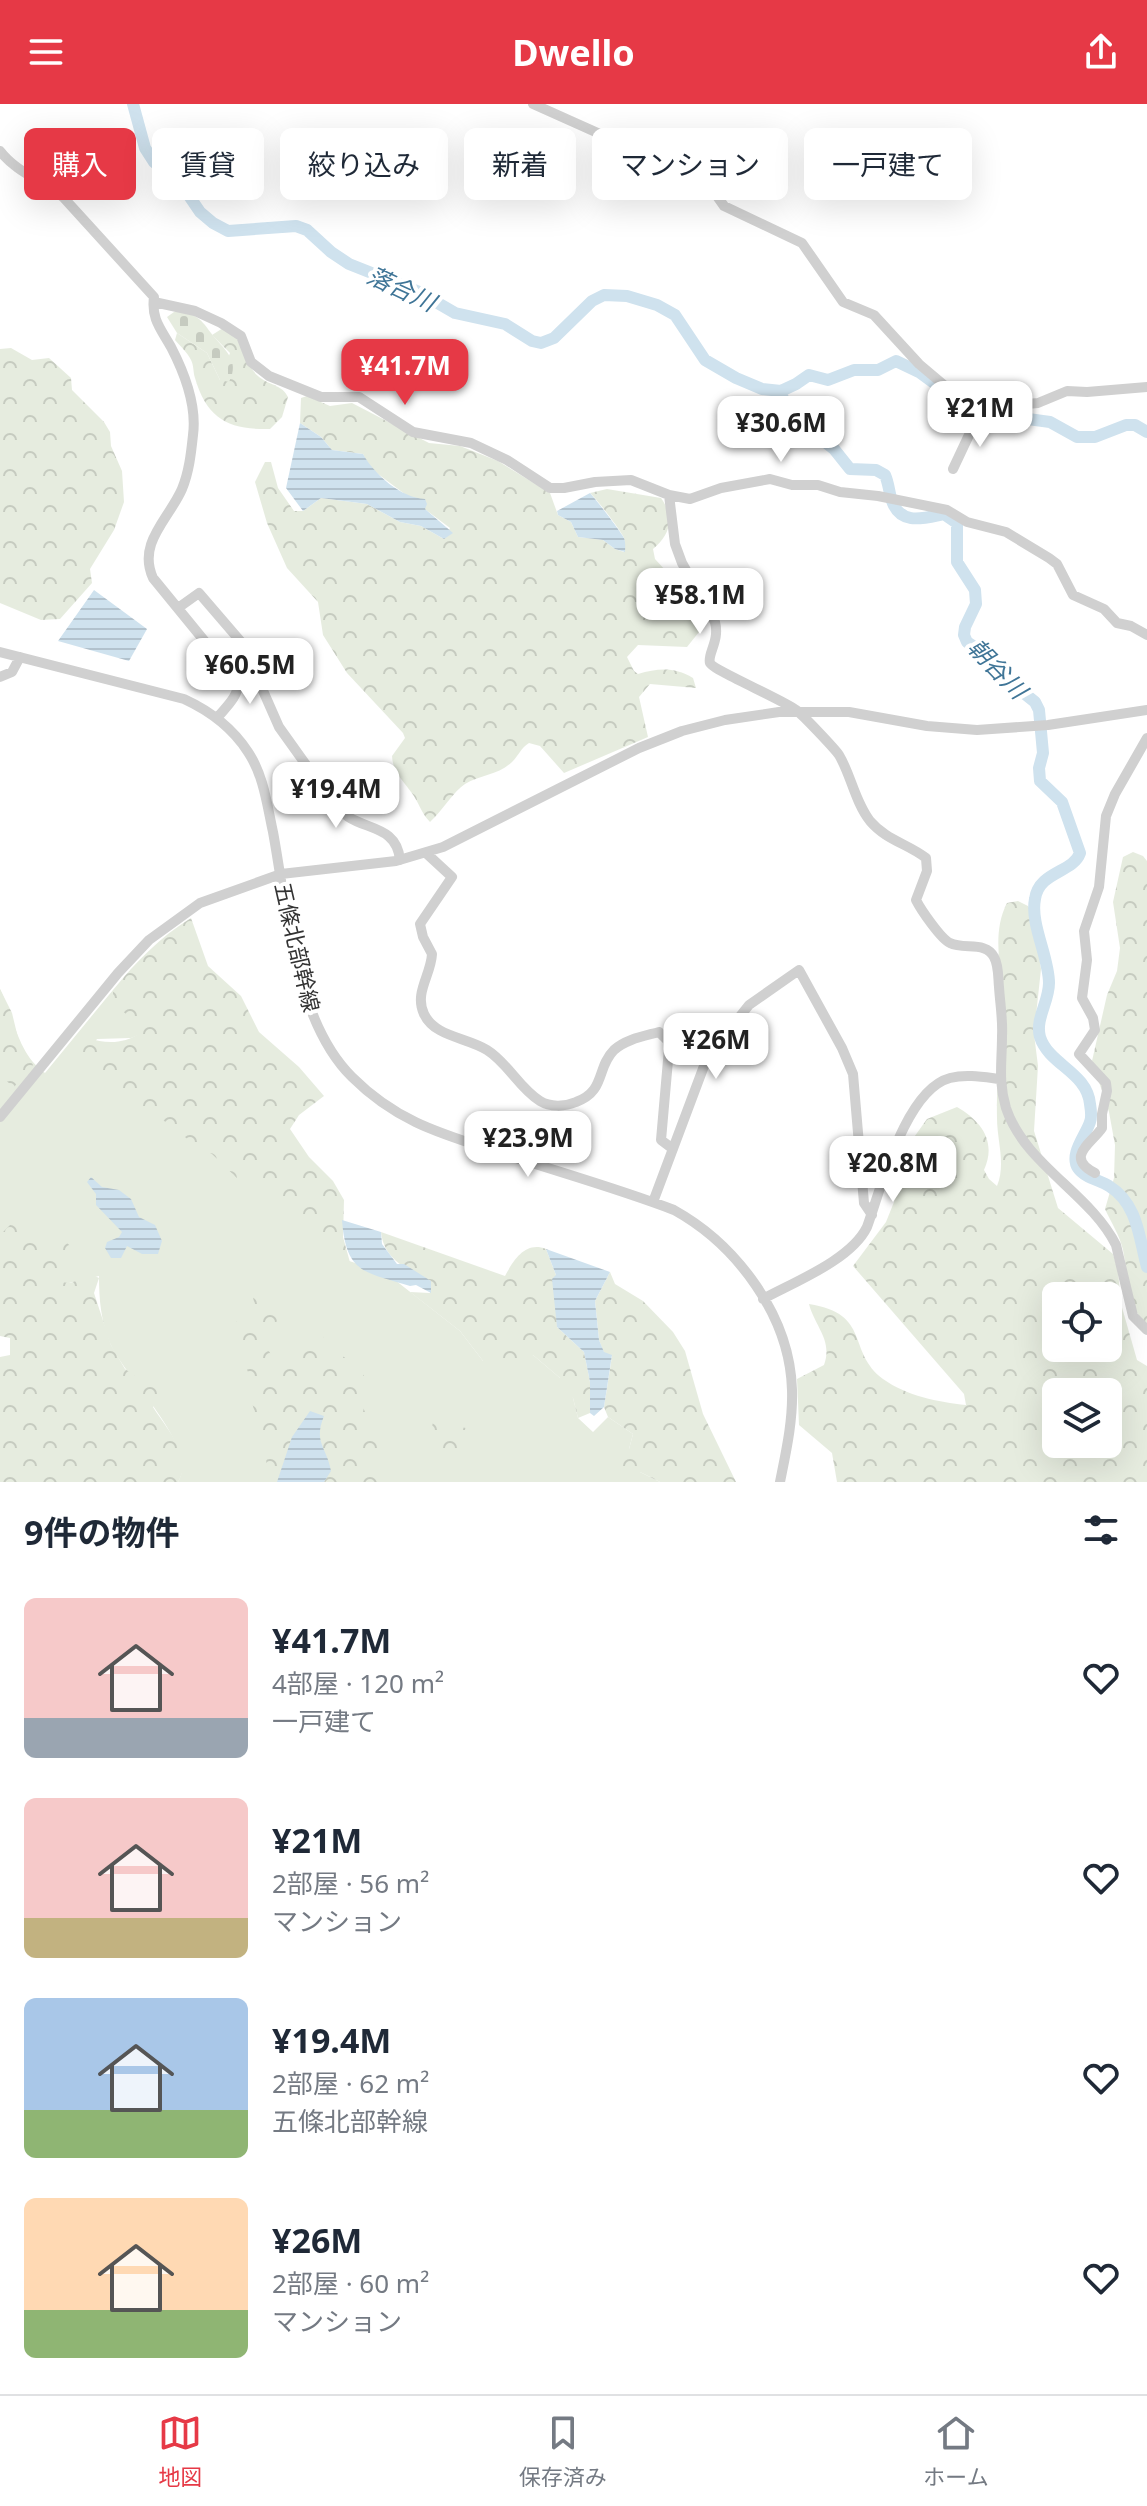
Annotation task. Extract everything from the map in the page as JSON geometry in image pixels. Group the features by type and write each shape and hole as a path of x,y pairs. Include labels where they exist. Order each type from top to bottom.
{"street":[{"path":"533,104 629,147 698,171 724,206 802,243 843,302 874,315 945,387 968,394 991,411"},
{"path":"0,151 25,175 63,197 154,299 195,311 241,336 251,362 269,376 321,397 359,397 413,432 471,443 507,460 550,488 631,480 669,495 690,499 721,488 770,479 947,510 967,522 1014,536 1057,564 1073,595 1104,609 1117,623 1131,626 1147,635"},
{"path":"154,299 156,324 172,350 187,385 194,420 186,479 153,537 148,555 153,578 238,682 234,698 217,718"},
{"path":"953,469 965,442 991,411 1038,403 1067,391 1147,387"},
{"path":"669,495 675,544 682,563 715,622 717,632 709,655 710,663 715,669 755,686 798,711 839,755 867,818 886,836 926,858 927,871 916,900 942,937 950,943 988,949 993,954 1002,1035 999,1079 1006,1109 1016,1131 1111,1234 1133,1316 1147,1330"},
{"path":"178,608 199,593 242,643 279,727 331,800 352,820 382,829 396,847 400,860"},
{"name":"五條北部幹線","path":"0,652 184,699 217,718 234,733 255,764 263,786 292,934 313,1018 344,1069 391,1110 413,1123 653,1202 690,1219 741,1266 780,1331 790,1368 789,1429 780,1482"},
{"path":"0,677 12,672 20,657"},
{"path":"0,1117 118,973 149,940 200,903 281,874 400,860 426,853 462,839 662,738 725,720 798,711 849,712 954,729 1048,725 1147,710"},
{"path":"1095,1173 1086,1167 1081,1155 1082,1148 1102,1128 1107,1091 1101,1077 1079,1054 1092,1036 1095,1024 1082,998 1087,960 1084,931 1099,887 1106,816 1147,738"},
{"path":"331,800 338,782"},
{"path":"426,853 452,877 420,924 432,954 420,997 427,1019 443,1032 468,1040 494,1054 540,1101 553,1105 568,1105 590,1095 598,1086 610,1055 616,1048 659,1032 668,1041 669,1049 661,1140 673,1149"},
{"path":"653,1202 700,1075 714,1047 749,1005 799,970 853,1074 864,1203 872,1215"},
{"path":"763,1299 850,1250 864,1234 900,1133 932,1089 949,1078 975,1075 999,1079"}],"green space":[{"path":"174,312 188,313 199,319 225,349 233,367 229,382 220,380 207,353 177,333 167,317"},
{"path":"223,328 240,338 253,371 280,388 288,397 282,417 270,429 231,424 213,412 200,392 191,360 175,340 177,333 207,353 220,380 230,353 212,335"},
{"path":"11,348 32,360 49,358 71,378 72,390 110,432 111,446 122,471 124,502 114,530 90,569 92,583 60,619 41,620 0,603 0,349"},
{"path":"307,396 330,406 352,403 429,443 460,446 498,461 550,493 558,515 571,522 578,537 603,540 624,552 622,535 590,493 607,489 661,498 668,512 669,526 653,549 655,559 667,572 682,572 703,627 687,647 638,645 627,657 638,674 673,670 693,678 696,688 650,684 639,697 648,737 564,773 540,746 529,743 507,766 461,787 430,822 394,767 392,756 405,738 403,733 347,673 323,635 318,602 287,568 267,523 255,482 265,462 271,462 278,488 294,511 303,511 321,498 367,504 400,522 421,526 444,539 450,528 370,468 363,454 332,450 321,437 300,423 301,398"},
{"path":"1133,852 1147,861 1147,1327 1134,1307 1122,1245 1105,1209 1114,1178 1115,1145 1109,1112 1092,1061 1107,995 1117,971 1120,948 1113,902 1123,857"},
{"path":"1018,901 1028,906 1033,915 1041,969 1034,1034 1038,1066 1034,1131 1058,1208 1113,1254 1119,1282 1042,1282 1042,1362 1122,1362 1122,1308 1137,1360 1147,1366 1147,1482 837,1482 832,1453 799,1425 797,1379 824,1365 826,1356 825,1341 809,1304 842,1316 856,1335 872,1368 883,1379 923,1397 966,1405 964,1394 853,1266 886,1222 907,1147 927,1119 957,1107 980,1125 989,1150 984,1170 997,1186 1001,1161 997,1087 1002,914 1007,903"},
{"path":"191,918 208,966 241,996 259,1032 299,1067 324,1096 299,1115 290,1129 309,1157 333,1181 344,1200 343,1237 351,1266 326,1256 316,1225 293,1212 285,1197 240,1181 212,1154 193,1144 169,1123 123,1105 78,1069 76,1058 88,1038 115,1042 140,1033 138,1023 113,1004 113,990 149,951"},
{"path":"0,989 22,1046 45,1073 113,990 153,1029 131,1038 97,1039 83,1060 141,1102 322,1213 340,1258 386,1273 460,1331 483,1361 533,1355 560,1378 573,1398 578,1418 593,1432 608,1417 633,1434 629,1449 640,1472 660,1482 178,1482 182,1467 179,1450 158,1412 110,1343 101,1310 99,1276 0,1299"},
{"path":"0,989 12,1013 19,1042 33,1065 14,1087 0,1076"},
{"path":"11,1224 38,1224 44,1240 66,1242 83,1258 83,1271 39,1275 12,1272 0,1275 0,1235"},
{"path":"381,1232 505,1276 521,1253 532,1247 546,1249 556,1275 557,1327 584,1352 590,1382 590,1413 578,1418 573,1398 560,1393 560,1378 533,1355 518,1367 483,1361 460,1331 410,1292 430,1293 431,1281 398,1263 387,1250"},
{"path":"610,1272 615,1284 643,1301 673,1332 685,1351 703,1414 736,1482 660,1482 640,1472 634,1476 613,1471 616,1454 629,1449 633,1434 608,1417 604,1407 612,1356 604,1353 599,1340 595,1301"},
{"path":"93,1275 99,1278 94,1293 111,1345 125,1369 148,1385 160,1381 162,1397 153,1407 181,1453 183,1463 178,1482 0,1482 0,1357 10,1355 10,1338 0,1336 0,1276 70,1283"},
{"path":"262,1286 272,1292 280,1317 262,1341 281,1369 295,1361 285,1354 311,1325 324,1334 322,1343 358,1366 377,1398 363,1407 378,1445 373,1459 378,1482 324,1482 331,1471 329,1458 321,1448 318,1430 292,1437 277,1482 264,1482 267,1455 248,1389 248,1372 232,1332 238,1319 256,1313 253,1297"},
{"path":"433,1422 466,1428 466,1432 459,1436 460,1450 438,1457 434,1443 429,1441"}],"water":[{"path":"300,423 321,437 332,450 363,454 389,484 416,498 425,499 425,509 453,533 444,539 421,526 400,522 367,504 321,498 303,511 286,488"},
{"path":"590,493 624,538 625,552 603,540 578,537 571,522 558,515 557,511"},
{"path":"94,590 147,629 129,661 58,641"},
{"path":"91,1177 102,1187 119,1190 131,1199 139,1217 155,1225 162,1241 158,1254 142,1254 127,1246 121,1258 111,1258 105,1248 107,1242 119,1237 122,1232 96,1205 96,1194 87,1182"},
{"path":"342,1220 381,1232 382,1244 397,1264 404,1264 431,1281 431,1293 416,1285 410,1286 361,1268 348,1251"},
{"path":"546,1249 610,1272 595,1301 599,1340 604,1352 612,1355 604,1407 594,1416 590,1413 590,1382 584,1352 557,1327 552,1279 556,1275"},
{"path":"310,1411 324,1416 320,1439 331,1471 324,1482 277,1482 292,1437"}],"waterway":[{"name":"落合川","path":"133,104 145,148 154,162 183,187 200,212 213,223 228,231 296,226 307,230 349,264 417,291 455,313 505,324 532,341 541,343 554,338 592,301 604,295 627,296 657,305 675,315 705,360 762,389 781,391 809,375 828,380 854,370 878,370 896,361 919,372 953,397 971,400 994,412 1011,412 1028,419 1050,422 1077,437 1095,437 1126,425 1135,425 1147,432"},
{"name":"朝谷川","path":"781,391 786,411 834,449 850,469 876,470 885,475 892,501 901,514 914,518 944,514 957,523 957,562 975,590 976,604 965,627 967,642 985,654 1010,682 1035,702 1039,710 1043,753 1040,781 1062,802 1080,853 1071,865 1043,883 1035,899 1035,919 1049,983 1039,1024 1040,1037 1051,1055 1075,1076 1087,1093 1091,1118 1077,1151 1078,1168 1119,1193 1126,1202 1136,1222 1147,1267"}]}
